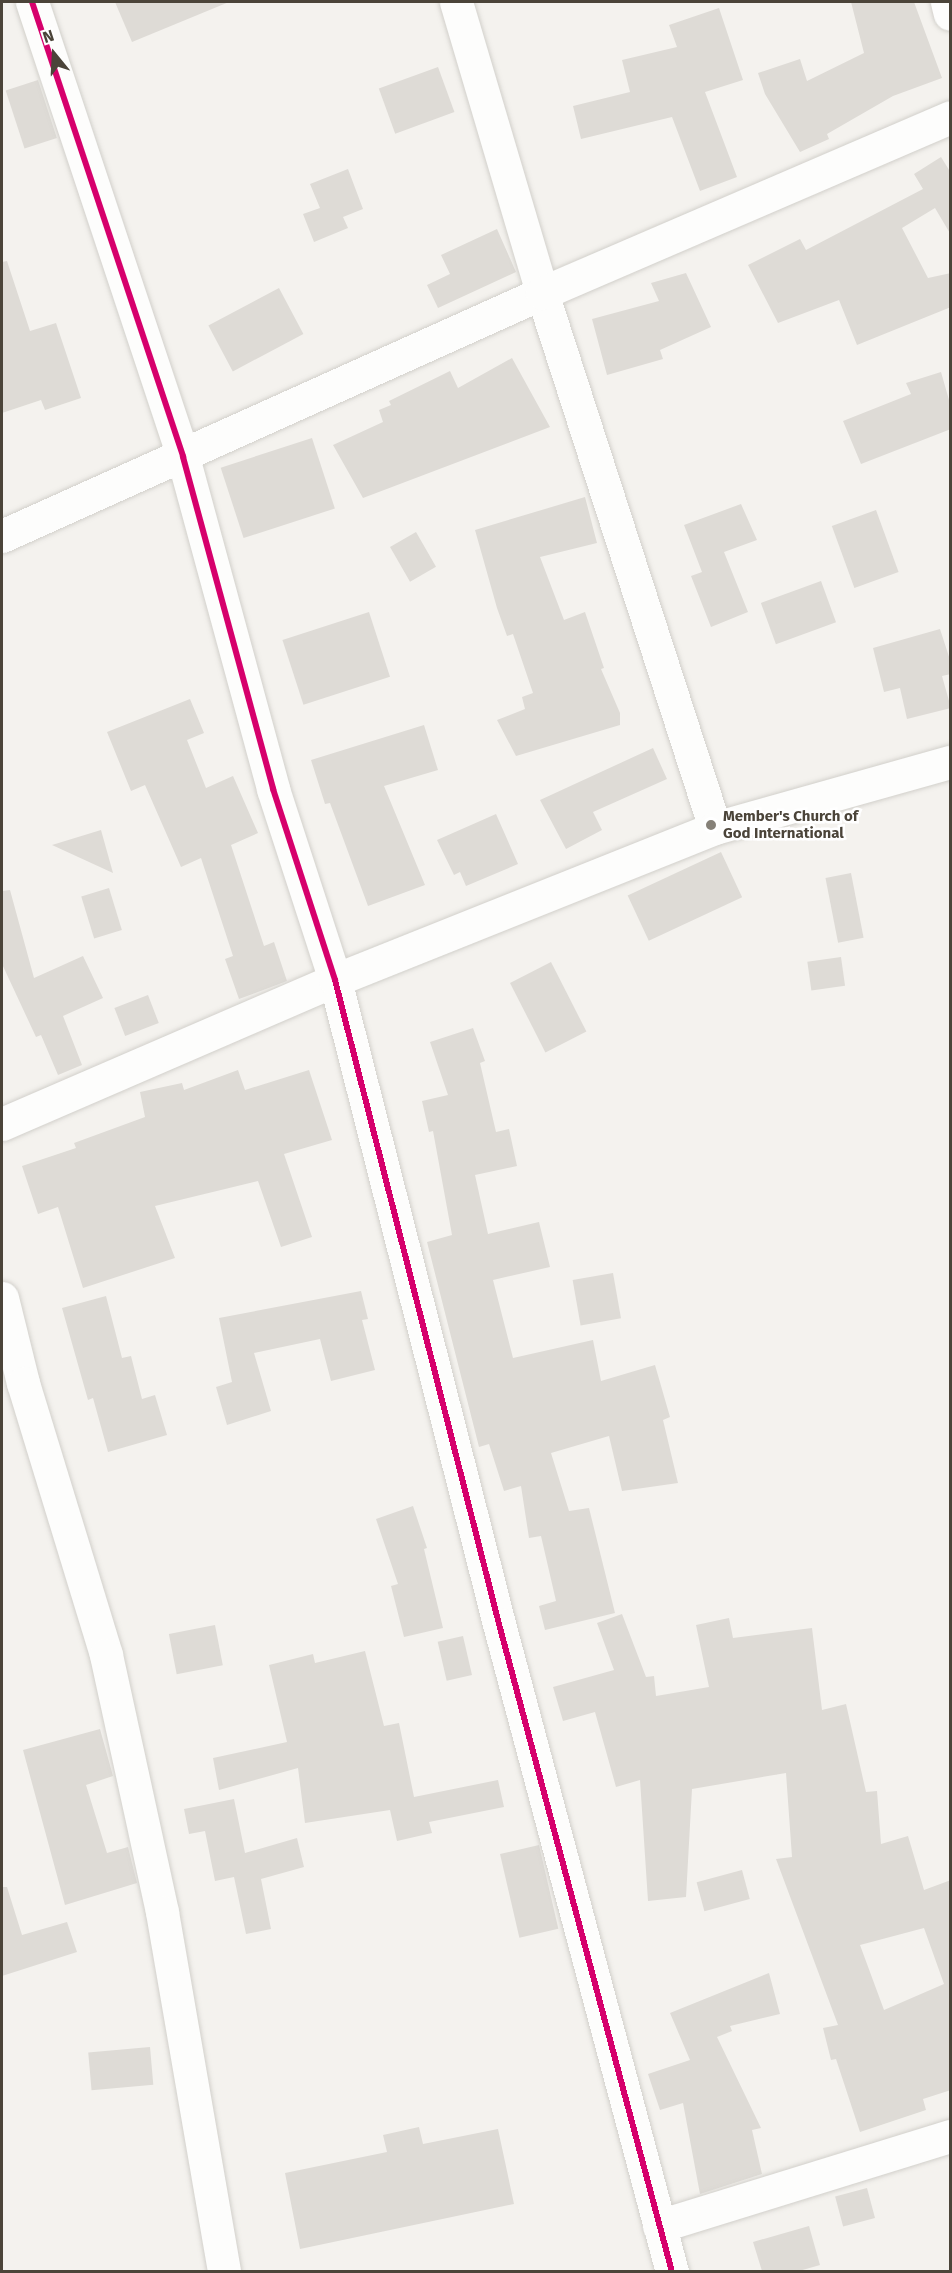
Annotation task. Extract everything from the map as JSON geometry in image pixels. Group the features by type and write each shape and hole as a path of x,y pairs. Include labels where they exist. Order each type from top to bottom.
{"street":[{"path":"32,2 183,458 273,789 335,980 496,1612 672,2271"},
{"path":"456,2 542,293 715,828"},
{"path":"947,2 951,14"},
{"path":"2,536 183,458 542,293 951,117"},
{"path":"2,1124 335,980 715,828 951,762"},
{"path":"2,1298 23,1383 106,1654 162,1912 224,2271"},
{"path":"659,2226 951,2136"}],"building":[{"path":"115,2 229,2 132,42"},
{"path":"851,2 914,2 942,78 893,96 827,134 829,139 800,152 765,94 758,73 800,59 807,81 864,53"},
{"path":"719,8 743,80 705,92 737,177 700,191 672,117 581,139 573,106 630,92 622,60 677,47 669,25"},
{"path":"438,67 454,112 395,134 379,89"},
{"path":"38,80 57,138 25,149 6,91"},
{"path":"941,157 951,173 951,235 935,208 902,228 928,278 951,273 951,307 857,345 839,300 778,323 748,265 800,239 806,250 923,189 914,174"},
{"path":"348,169 363,209 343,217 348,228 314,242 303,214 320,208 310,184"},
{"path":"497,229 516,272 438,308 427,285 450,274 441,255"},
{"path":"7,261 30,331 56,323 81,398 45,410 41,400 2,413 2,262"},
{"path":"686,273 711,327 660,350 663,359 607,375 592,319 659,301 651,283"},
{"path":"279,288 303,334 233,371 208,326"},
{"path":"512,358 550,427 363,498 333,445 383,422 379,410 391,405 389,401 450,371 458,388"},
{"path":"941,372 951,407 951,429 861,464 843,421 911,394 906,383"},
{"path":"312,438 335,508 244,538 221,468"},
{"path":"585,497 597,543 540,557 564,620 585,612 604,668 601,669 620,713 620,725 516,756 497,720 525,709 522,697 533,693 513,634 507,636 497,608 475,530"},
{"path":"741,504 757,540 724,552 748,612 711,627 691,576 702,572 684,525"},
{"path":"876,510 899,572 854,588 832,526"},
{"path":"416,532 436,567 410,582 390,547"},
{"path":"821,581 836,622 776,644 761,603"},
{"path":"369,612 390,677 303,705 282,640"},
{"path":"940,629 951,663 951,674 942,676 951,708 907,719 900,688 884,692 873,648"},
{"path":"190,699 204,733 187,740 206,788 233,776 258,833 231,845 264,946 274,942 287,981 239,999 225,959 233,956 201,858 181,867 145,785 131,791 107,732"},
{"path":"424,725 438,770 384,786 425,885 368,906 330,803 325,804 311,760"},
{"path":"653,748 667,779 593,812 602,830 566,849 540,800"},
{"path":"496,814 518,864 466,886 460,872 454,875 437,840"},
{"path":"101,830 113,873 52,845"},
{"path":"721,852 742,897 649,941 628,896"},
{"path":"851,873 864,938 838,943 825,878"},
{"path":"109,888 122,930 94,939 81,896"},
{"path":"10,890 34,978 83,956 103,998 63,1016 82,1065 58,1075 41,1035 36,1037 2,964 2,891"},
{"path":"841,957 845,986 811,990 807,962"},
{"path":"551,962 586,1031 545,1052 510,983"},
{"path":"148,995 159,1023 125,1036 114,1008"},
{"path":"473,1028 485,1061 480,1063 496,1132 509,1129 517,1166 475,1175 488,1234 539,1222 550,1267 493,1280 513,1358 593,1340 601,1381 655,1365 670,1417 663,1420 678,1483 622,1491 609,1436 551,1453 569,1511 589,1508 615,1613 545,1630 539,1606 556,1601 541,1536 529,1538 521,1486 504,1491 489,1444 479,1447 427,1242 452,1235 433,1131 429,1132 422,1101 448,1095 430,1042"},
{"path":"238,1070 245,1090 309,1070 332,1140 284,1154 312,1237 281,1247 258,1181 155,1206 175,1258 83,1288 58,1207 38,1214 22,1166 76,1148 74,1143 145,1117 140,1092 182,1083 184,1090"},
{"path":"613,1273 621,1318 581,1325 573,1280"},
{"path":"361,1291 368,1319 362,1320 375,1370 331,1381 320,1339 254,1353 271,1411 227,1425 216,1387 232,1382 219,1318"},
{"path":"106,1296 122,1358 131,1356 142,1399 155,1395 167,1435 108,1452 93,1398 88,1400 62,1308"},
{"path":"413,1506 427,1548 424,1549 443,1628 404,1637 391,1586 398,1584 376,1519"},
{"path":"622,1614 646,1677 654,1676 656,1696 709,1687 696,1625 729,1618 733,1638 812,1628 822,1710 846,1704 866,1792 877,1791 881,1844 908,1836 924,1890 951,1880 951,2090 923,2099 926,2110 860,2132 836,2059 831,2060 823,2028 838,2025 776,1859 792,1857 786,1773 692,1789 686,1897 648,1901 640,1780 616,1787 595,1712 563,1721 553,1687 614,1670 597,1623","holes":["924,1928 944,1984 884,2010 860,1945"]},
{"path":"215,1625 223,1665 177,1674 169,1634"},
{"path":"463,1636 472,1675 447,1681 438,1642"},
{"path":"365,1651 384,1726 399,1723 414,1797 498,1780 504,1807 429,1822 432,1833 397,1841 390,1810 305,1823 298,1768 219,1790 213,1758 287,1742 269,1665 313,1654 315,1663"},
{"path":"100,1729 113,1776 86,1785 107,1853 128,1847 137,1883 65,1905 23,1750"},
{"path":"234,1799 245,1853 297,1838 304,1867 261,1879 271,1929 246,1934 234,1877 215,1881 205,1831 189,1834 184,1809"},
{"path":"539,1845 558,1929 519,1938 500,1854"},
{"path":"742,1870 750,1899 704,1911 697,1882"},
{"path":"2,1887 7,1887 22,1935 67,1922 77,1952 2,1976"},
{"path":"769,1973 780,2014 730,2026 732,2031 717,2037 761,2128 752,2130 762,2174 700,2194 683,2103 660,2110 648,2074 690,2060 670,2013"},
{"path":"150,2047 153,2085 92,2090 88,2052"},
{"path":"419,2127 423,2144 498,2129 514,2204 300,2249 285,2173 387,2152 383,2135"},
{"path":"867,2188 875,2218 843,2226 835,2197"},
{"path":"809,2226 820,2265 799,2271 762,2271 753,2242"}],"cycle path":[{"path":"32,2 183,457 273,789 335,980 499,1624 672,2272"}],"place":[{"name":"Member's Church of God International","path":"711,825"}]}
